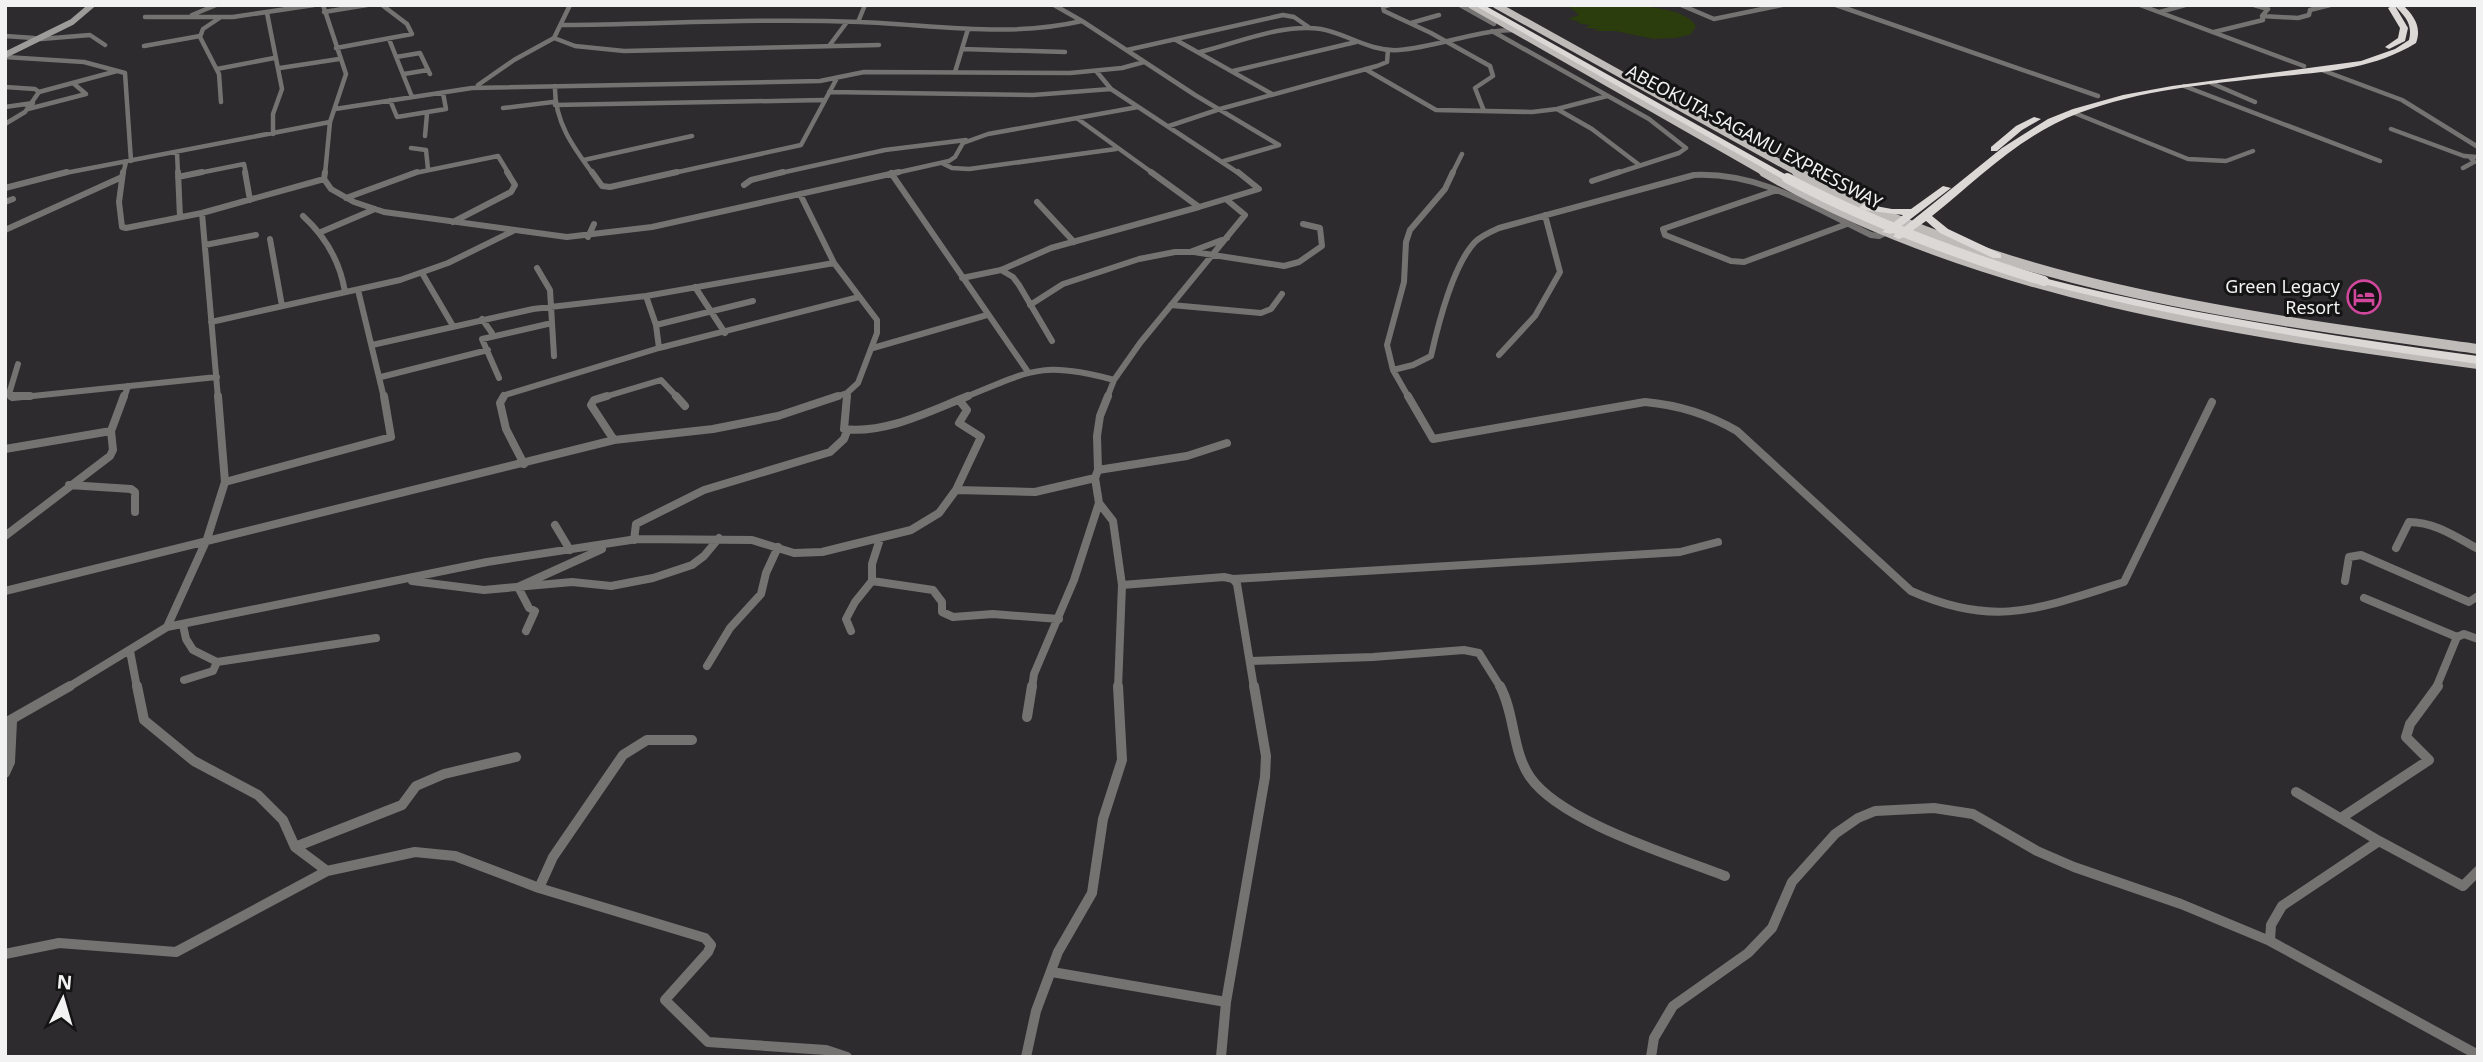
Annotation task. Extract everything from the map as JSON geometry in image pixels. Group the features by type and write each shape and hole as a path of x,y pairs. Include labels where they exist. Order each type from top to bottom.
{"highway":[{"name":"ABEOKUTA-SAGAMU EXPRESSWAY","path":"1478,5 1628,86"},
{"name":"ABEOKUTA-SAGAMU EXPRESSWAY","path":"1486,5 1849,211 1973,259 2133,304 2227,323 2478,362"},
{"path":"1922,215 2019,128 2050,112 2098,96 2164,84 2304,66 2356,57 2391,47 2402,38 2404,28 2389,5"},
{"path":"1887,232 1907,225 2032,131 2067,114 2109,100 2183,86 2319,69 2386,56 2401,50 2413,41 2416,35 2413,23 2398,5"},
{"path":"2050,112 2067,114"},
{"path":"1864,207 1922,215 1944,231 1997,256"},
{"path":"1898,236 1907,225"},
{"name":"ABEOKUTA-SAGAMU EXPRESSWAY","path":"2046,279 2242,320 2478,352"}],"main road":[{"path":"38,38 85,5"},
{"path":"5,54 72,22 92,5"},
{"path":"1471,5 1497,27 1515,30 1864,207 1907,225 1997,256 2101,285 2180,303 2478,352"},
{"path":"1496,5 1812,198 1898,236 2041,286 2186,321 2276,337 2478,362"}],"street":[{"path":"186,17 216,5"},
{"path":"145,17 220,18 314,5"},
{"path":"323,5 346,74 330,122 324,179 331,189 374,209 542,236 588,237 652,227 942,163 955,157 959,147 969,140"},
{"path":"324,12 367,5"},
{"path":"336,48 412,34 407,24 382,5"},
{"path":"472,88 554,38 570,5"},
{"path":"858,22 865,5"},
{"path":"1054,5 1279,145 1224,161"},
{"path":"1389,5 1383,7 1384,11 1447,41 1490,66 1493,76 1475,88 1484,111"},
{"path":"1460,5 1649,120 1686,148 1679,153 1592,181"},
{"path":"1681,5 1718,19 1782,5"},
{"path":"1836,5 2098,96"},
{"path":"2140,5 2304,66"},
{"path":"2160,12 2185,5"},
{"path":"2214,32 2263,20 2262,16 2268,9 2254,5"},
{"path":"2262,16 2301,18 2309,15 2310,9 2330,5"},
{"path":"267,13 274,58 280,68 282,89 273,114 273,134"},
{"path":"1127,50 1283,15 1294,17 1310,28 1344,35 1356,42 1388,50 1447,41 1497,27"},
{"path":"1411,23 1439,15"},
{"path":"200,36 203,29 220,18"},
{"path":"829,46 847,22"},
{"path":"562,25 858,22 968,29 1041,29 1082,22"},
{"path":"1200,52 1310,28"},
{"path":"955,72 968,29"},
{"path":"5,36 38,38 90,35 105,46"},
{"path":"144,46 200,36"},
{"path":"200,36 217,69 221,102"},
{"path":"554,38 575,46 624,51 879,45"},
{"path":"389,40 412,97"},
{"path":"1176,40 1272,94"},
{"path":"1233,71 1356,42"},
{"path":"962,50 1065,52"},
{"path":"1169,126 1387,62 1388,50"},
{"path":"396,57 420,53 429,72 404,74"},
{"path":"5,54 120,70 125,73 129,161 122,177 122,227 133,228 202,213 306,187 324,179"},
{"path":"217,69 274,58"},
{"path":"280,68 339,59"},
{"path":"555,86 554,104 559,121 602,186 610,187 793,148 804,142 823,100 837,78 843,74 1097,72 1144,62"},
{"path":"1365,69 1430,109 1518,113 1556,109 1607,96"},
{"path":"2319,69 2402,100 2478,147"},
{"path":"5,87 34,89 38,92 120,70"},
{"path":"962,278 1002,270 1074,242 1258,191 1259,187 1224,161 1111,89 1097,72"},
{"path":"335,109 472,88 837,78"},
{"path":"490,79 494,85 500,87"},
{"path":"28,109 86,94 72,83"},
{"path":"2211,83 2255,102"},
{"path":"2183,86 2380,161"},
{"path":"829,92 1033,96 1111,89"},
{"path":"5,124 21,117 34,103 38,92"},
{"path":"390,100 397,117 427,114 446,109 443,93"},
{"path":"503,108 554,104 823,100"},
{"path":"5,107 34,103"},
{"path":"744,185 751,180 830,162 935,142 969,140 1138,107"},
{"path":"1556,109 1592,129 1638,164"},
{"path":"1105,113 1146,113"},
{"path":"425,136 427,114"},
{"path":"2067,114 2188,159 2226,161 2253,151"},
{"path":"1078,119 1199,207"},
{"path":"5,188 330,122"},
{"path":"2391,129 2470,157 2478,157"},
{"path":"584,160 692,136"},
{"path":"411,148 426,150 428,169"},
{"path":"942,163 952,168 969,169 1116,149"},
{"path":"177,152 180,217"},
{"path":"1462,154 1445,189 1410,230 1406,242 1404,282 1387,345 1393,370 1433,439 1645,402 1670,404 1716,418 1737,431 1911,591 1934,604 1969,613 1997,615 2124,582 2212,402"},
{"path":"346,198 428,169 498,156 515,185 511,192 453,222"},
{"path":"2463,168 2474,162 2470,157"},
{"path":"178,177 244,164 250,200"},
{"path":"891,173 1028,372"},
{"path":"1393,370 1413,365 1431,356 1467,253 1473,243 1495,229 1545,215 1709,173 1745,177 1871,234 1879,236 1887,232"},
{"path":"5,230 122,177"},
{"path":"1777,191 1663,229 1665,235 1731,261 1744,261 1847,224"},
{"path":"5,591 614,440 713,429 778,416 847,393 858,383 873,348 877,320 834,263 800,194"},
{"path":"5,202 13,199"},
{"path":"1027,717 1034,674 1059,619 1098,503 1096,474 1100,416 1114,380 1245,215 1227,200"},
{"path":"1037,202 1074,242"},
{"path":"321,232 374,209"},
{"path":"167,627 206,539 225,482 202,213"},
{"path":"1499,355 1535,316 1560,272 1545,215"},
{"path":"303,216 321,232 337,260 344,277 345,292"},
{"path":"588,237 594,224"},
{"path":"1030,305 1063,284 1112,267 1175,252 1290,265 1322,246 1320,228 1303,224"},
{"path":"211,323 422,273 513,231"},
{"path":"205,245 256,235"},
{"path":"1190,252 1227,238"},
{"path":"270,239 282,306"},
{"path":"372,345 482,319 551,307 646,296 834,263"},
{"path":"537,268 550,290 554,356"},
{"path":"1002,270 1013,276 1052,341"},
{"path":"422,273 453,326"},
{"path":"695,287 725,332"},
{"path":"225,482 391,437 381,377 358,290"},
{"path":"1171,305 1261,313 1271,309 1282,293"},
{"path":"646,296 656,326 659,348"},
{"path":"524,464 506,429 500,403 505,396 659,348 859,298"},
{"path":"656,326 753,301"},
{"path":"873,348 987,316"},
{"path":"482,319 492,333 491,337"},
{"path":"499,378 482,339 552,323"},
{"path":"381,377 488,350"},
{"path":"18,364 9,394 12,398 217,377"},
{"path":"847,431 880,426 960,400 1028,372 1065,368 1114,380"},
{"path":"614,440 591,405 594,400 661,380 685,407"},
{"path":"5,536 110,456 113,450 111,431 128,386"},
{"path":"847,393 844,429 847,431"},
{"path":"5,773 10,762 9,722 167,627 487,562 630,541 719,538 752,540 794,553 822,552 911,530 939,513 957,490 981,437 959,423 967,410 960,400"},
{"path":"5,449 111,431"},
{"path":"630,541 636,524 654,513 704,490 830,452 844,439 847,431"},
{"path":"957,490 1035,492 1096,474 1177,458 1227,443"},
{"path":"69,485 131,489 135,492 135,512"},
{"path":"1026,1057 1036,1010 1058,952 1092,893 1103,819 1122,760 1118,678 1122,585 1113,521 1098,503"},
{"path":"2396,548 2409,522 2417,521 2427,523 2478,549"},
{"path":"555,525 570,550"},
{"path":"406,580 484,590 572,582 611,586 653,578 692,565 704,556 719,538"},
{"path":"851,631 846,619 855,602 872,581 872,564 880,539"},
{"path":"518,587 564,569 584,555 630,541"},
{"path":"1122,585 1680,552 1718,542"},
{"path":"707,666 730,628 761,594 766,573 778,547"},
{"path":"2345,581 2349,557 2361,555 2474,604 2478,596"},
{"path":"1221,1057 1226,1002 1265,777 1266,756 1237,584 1233,579"},
{"path":"872,581 933,590 942,602 942,612 953,617 993,614 1059,619"},
{"path":"518,587 529,608 535,611 526,631"},
{"path":"2364,598 2457,637"},
{"path":"183,625 184,637 194,653 217,662 376,638"},
{"path":"2340,818 2429,760 2406,737 2410,724 2439,684 2457,637 2464,634 2478,639"},
{"path":"130,650 144,720 194,761 258,795 283,820 295,847 327,871"},
{"path":"1251,661 1373,657 1464,650 1479,653 1503,694 1511,712 1520,753 1530,777 1541,792 1563,806 1616,831 1725,876"},
{"path":"184,680 213,671 217,662"},
{"path":"539,888 553,857 623,755 647,740 692,740"},
{"path":"295,847 402,805 416,786 444,774 516,757"},
{"path":"2296,792 2463,886 2478,871"},
{"path":"1651,1057 1654,1038 1673,1006 1748,953 1772,928 1779,905 1792,881 1835,834 1858,818 1875,811 1934,808 1973,814 2037,851 2074,867 2181,904 2270,941 2478,1055"},
{"path":"2270,941 2271,925 2282,906 2379,841"},
{"path":"5,954 59,943 176,952 327,871 386,857 436,852 455,856 539,888 705,938 711,945 708,952 665,1000 708,1042 826,1050 842,1053 847,1057"},
{"path":"1052,972 1226,1002"}],"green space":[{"path":"1567,5 1656,8 1687,18 1696,26 1691,34 1676,38 1654,39 1615,31 1594,31 1599,29 1585,28 1590,25 1568,19 1579,15"}],"place":[{"name":"Green Legacy Resort","path":"2364,297"}]}
